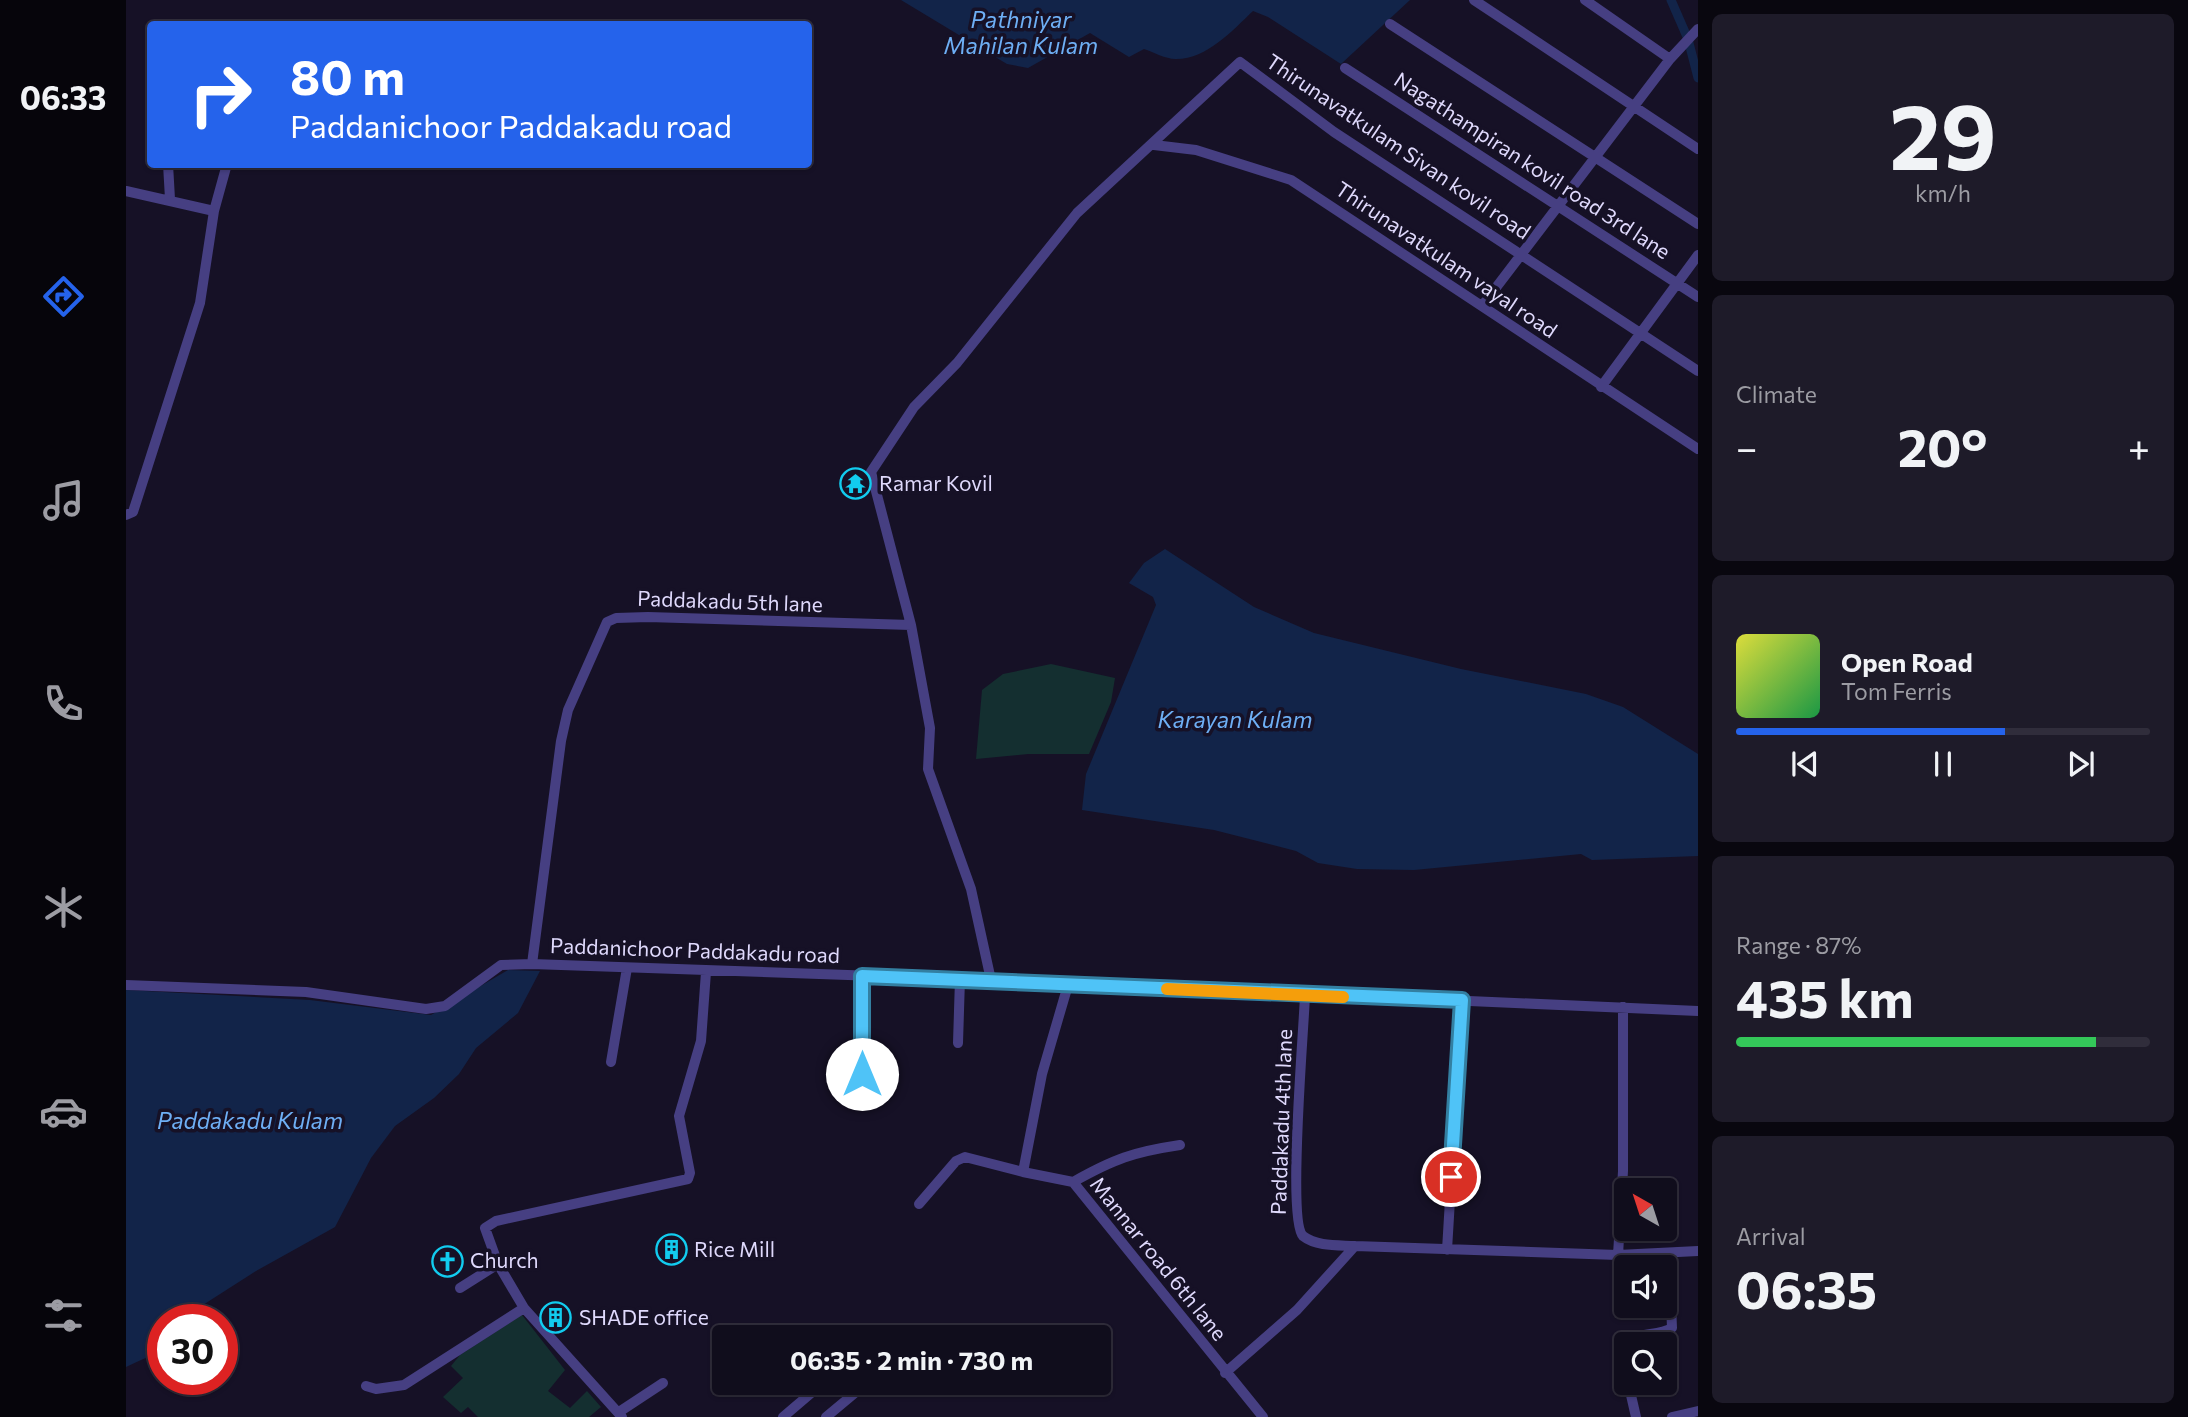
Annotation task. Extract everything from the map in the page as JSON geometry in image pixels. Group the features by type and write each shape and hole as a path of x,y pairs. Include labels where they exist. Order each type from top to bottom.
{"street":[{"path":"1474,0 1698,149"},
{"path":"1585,0 1599,3 1670,59"},
{"path":"1390,23 1698,224"},
{"path":"1482,306 1633,105 1698,29"},
{"name":"Thirunavatkulam Sivan kovil road","path":"991,980 971,889 928,769 930,728 911,625 871,472 914,407 957,363 1077,213 1154,145 1240,62 1334,132 1698,371"},
{"name":"Nagathampiran kovil road 3rd lane","path":"1345,68 1698,297"},
{"name":"Thirunavatkulam vayal road","path":"1154,145 1196,150 1291,180 1698,449"},
{"path":"168,168 170,199"},
{"path":"126,515 133,512 169,392 200,303 214,211 226,168"},
{"path":"126,191 214,211"},
{"path":"1601,387 1698,255"},
{"name":"Paddakadu 5th lane","path":"531,964 561,741 568,710 607,622 616,618 648,617 911,625"},
{"name":"Paddanichoor Paddakadu road","path":"126,985 306,992 426,1009 445,1006 501,965 531,964 991,980 1698,1011"},
{"path":"611,1062 627,968"},
{"path":"663,1383 620,1415 524,1308 498,1264 485,1228 496,1221 688,1179 690,1173 680,1127 680,1105 701,1041 706,972"},
{"path":"862,976 862,1074"},
{"path":"958,1043 960,979"},
{"path":"1023,1172 1042,1074 1068,985"},
{"name":"Paddakadu 4th lane","path":"1305,995 1295,1187 1297,1223 1302,1235 1321,1244 1447,1250 1618,1255 1698,1251"},
{"path":"1447,1250 1462,1000"},
{"path":"1618,1255 1623,1171 1623,1007"},
{"path":"1073,1182 1110,1161 1135,1152 1180,1146"},
{"name":"Mannar road 6th lane","path":"919,1204 956,1161 965,1157 1073,1182 1263,1417"},
{"path":"1225,1373 1297,1310 1355,1246"},
{"path":"1665,1332 1672,1328 1669,1253"},
{"path":"460,1288 498,1264"},
{"path":"366,1387 376,1389 404,1385 524,1308"},
{"path":"783,1417 809,1395"},
{"path":"826,1417 852,1395"},
{"path":"1631,1395 1636,1417"},
{"path":"1672,1417 1698,1411"}],"green space":[{"path":"1051,664 1115,678 1111,702 1089,754 1028,754 976,759 982,690 1003,674"},
{"path":"522,1315 565,1370 548,1391 570,1408 587,1391 601,1407 589,1417 478,1417 468,1407 461,1413 443,1397 463,1378 451,1366 460,1355"}],"water":[{"name":"Pathniyar Mahilan Kulam","path":"901,0 1410,0 1341,64 1268,17 1253,11 1218,43 1186,58 1171,59 1144,49 1129,57 1090,33 1028,68 1007,64"},
{"name":"Karayan Kulam","path":"1165,549 1254,607 1314,633 1461,669 1586,694 1623,707 1698,754 1698,856 1592,860 1581,854 1414,870 1357,869 1318,863 1296,851 1214,830 1082,810 1086,774 1156,605 1153,597 1129,583 1144,563"},
{"name":"Paddakadu Kulam","path":"508,970 540,971 518,1013 476,1048 459,1074 434,1098 395,1126 371,1158 335,1227 256,1271 204,1304 147,1304 147,1357 126,1367 126,990 310,1000 431,1015"}],"waterway":[{"path":"1671,0 1688,39 1698,78"}],"slow traffic":[{"path":"1167,989 1343,997"}],"place":[{"name":"Ramar Kovil","path":"856,484"},
{"name":"Rice Mill","path":"671,1250"},
{"name":"Church","path":"447,1261"},
{"name":"SHADE office","path":"556,1318"}],"route":[{"path":"862,1074 862,976 1462,1000 1451,1177"}]}
